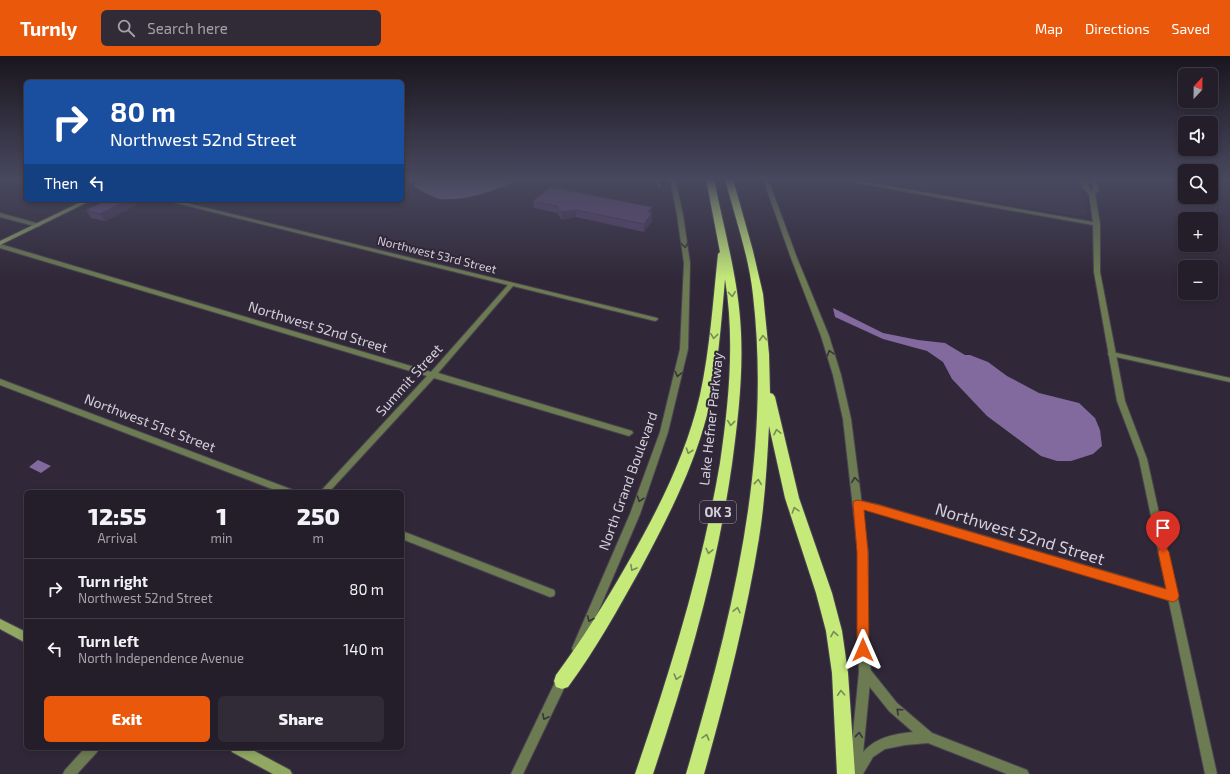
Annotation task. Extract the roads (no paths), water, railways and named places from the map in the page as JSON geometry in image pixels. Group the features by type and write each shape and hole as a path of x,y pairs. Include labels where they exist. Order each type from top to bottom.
{"highway":[{"name":"Lake Hefner Parkway","path":"644,774 676,682 701,586 725,474 734,390 736,347 731,285 724,241 716,213"},
{"name":"OK 3","path":"695,774 713,714 740,599 750,542 762,445 764,376 762,334 754,269 738,213"},
{"path":"562,681 595,634 651,535 670,497 686,459 701,414 709,377 724,241"},
{"path":"764,376 792,498 824,593 834,631 840,673 846,774"}],"main road":[{"path":"0,245 63,213"},
{"path":"0,624 24,637"},
{"path":"240,750 286,774"}],"street":[{"name":"Northwest 53rd Street","path":"218,213 655,319"},
{"name":"North Grand Boulevard","path":"517,774 562,681 635,514 664,432 684,349 687,263 679,213"},
{"path":"778,213 825,336 837,375 847,419 863,552 863,650 865,672 856,774"},
{"path":"1029,213 1097,224"},
{"path":"1095,213 1097,224 1098,272 1112,354 1124,410 1143,459 1211,774"},
{"path":"0,215 38,225"},
{"name":"Northwest 52nd Street","path":"0,245 629,433"},
{"name":"Summit Street","path":"326,490 432,375 512,284"},
{"path":"1112,354 1230,380"},
{"name":"Northwest 51st Street","path":"0,382 285,490"},
{"name":"Northwest 52nd Street","path":"858,504 1173,596"},
{"path":"404,536 550,593"},
{"path":"865,672 893,707 928,737 1023,774"},
{"path":"856,774 869,753 885,743 902,738 928,737"},
{"path":"69,774 91,750"}]}
